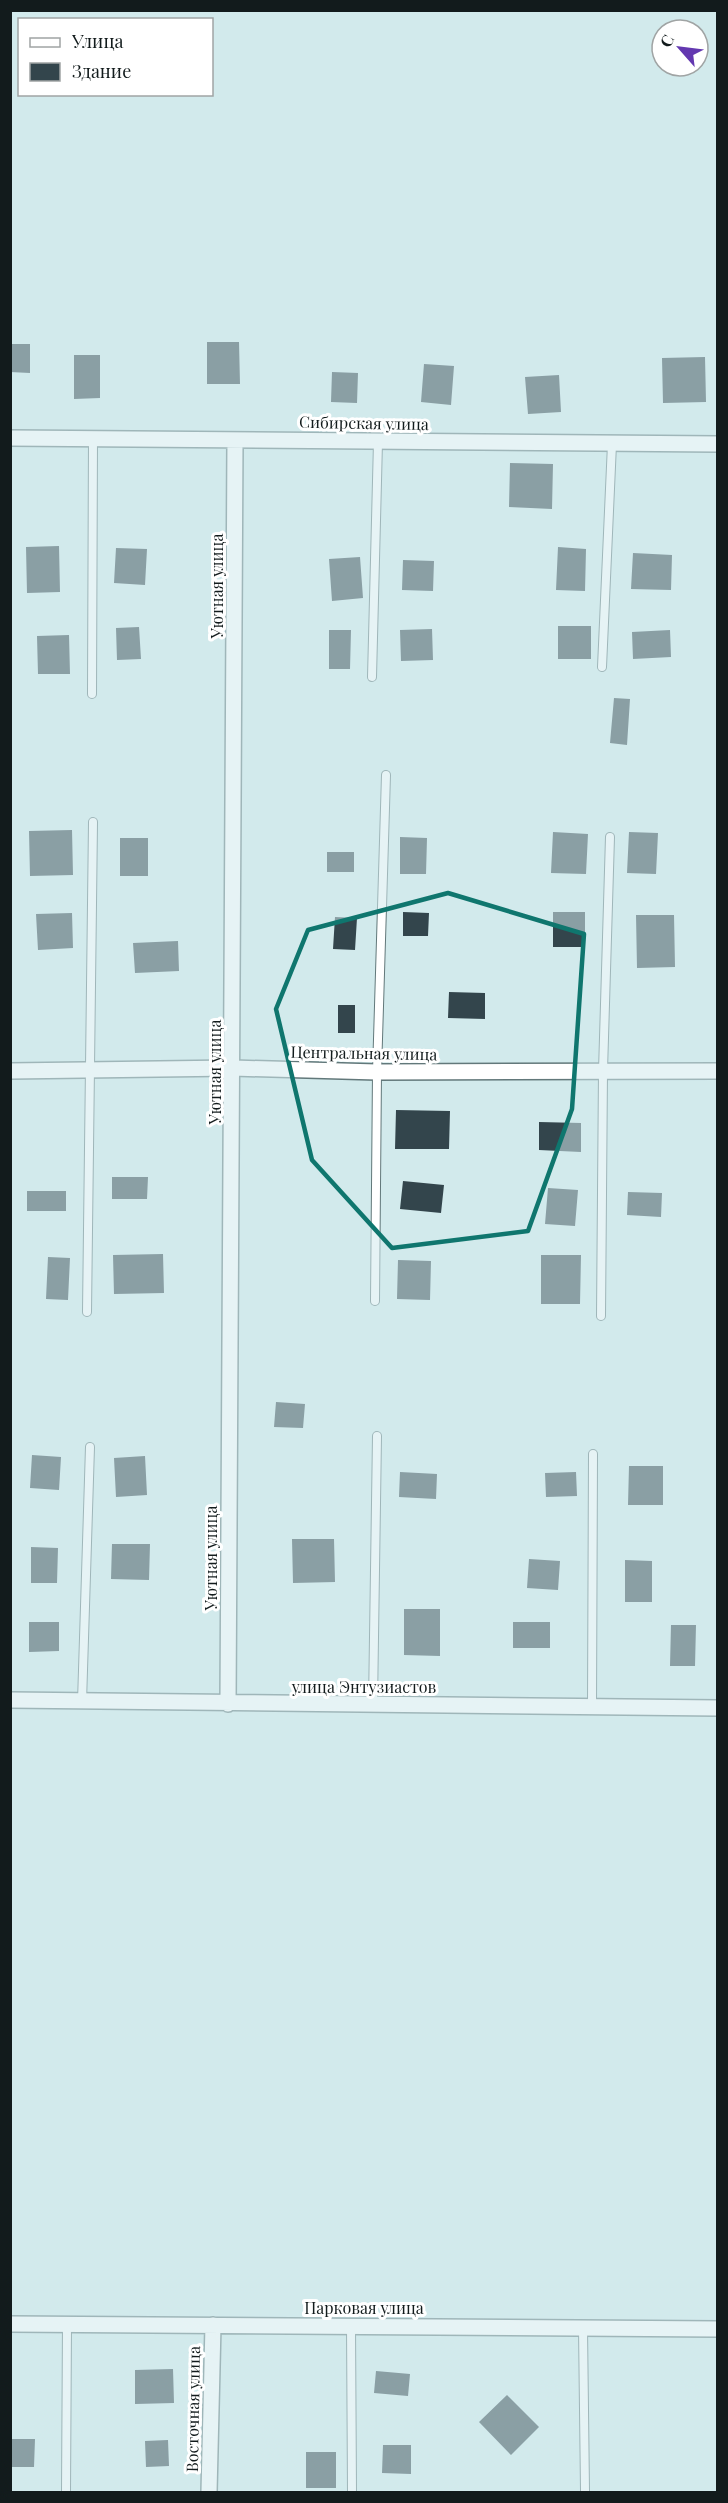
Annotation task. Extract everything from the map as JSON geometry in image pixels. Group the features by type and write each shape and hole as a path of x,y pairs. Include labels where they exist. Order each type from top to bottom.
{"street":[{"name":"Сибирская улица","path":"10,438 717,444"},
{"name":"Уютная улица","path":"228,1704 235,440"},
{"name":"Центральная улица","path":"10,1071 233,1068 377,1072 717,1071"},
{"name":"улица Энтузиастов","path":"10,1700 717,1708"},
{"name":"Парковая улица","path":"10,2324 717,2329"},
{"name":"Восточная улица","path":"209,2493 213,2325"}],"lane":[{"path":"92,694 93,438"},
{"path":"372,677 378,442"},
{"path":"603,667 612,444"},
{"path":"375,1301 377,1072 386,775"},
{"path":"87,1312 92,1071 93,822"},
{"path":"601,1316 603,1071 610,837"},
{"path":"373,1705 376,1436"},
{"path":"82,1702 90,1447"},
{"path":"592,1707 593,1454"},
{"path":"66,2493 67,2324"},
{"path":"351,2326 352,2493"},
{"path":"584,2328 585,2491"}],"highlighted area":[{"path":"448,893 584,934 572,1109 528,1231 392,1248 312,1160 276,1009 308,930"}],"building":[{"path":"207,342 239,342 240,384 207,384"},
{"path":"10,344 30,344 30,373 10,372"},
{"path":"74,355 100,355 100,398 74,399"},
{"path":"705,357 706,402 663,403 662,358"},
{"path":"424,364 454,366 451,405 421,402"},
{"path":"332,372 358,373 357,403 331,402"},
{"path":"559,375 561,412 528,414 525,377"},
{"path":"510,463 553,464 552,509 509,507"},
{"path":"59,546 60,592 27,593 26,547"},
{"path":"558,547 586,549 585,591 556,590"},
{"path":"116,548 147,549 145,585 114,583"},
{"path":"633,553 672,555 671,590 631,589"},
{"path":"360,557 363,598 332,601 329,559"},
{"path":"403,560 434,561 433,591 402,590"},
{"path":"558,626 591,626 591,659 558,659"},
{"path":"139,627 141,659 117,660 116,628"},
{"path":"432,629 433,660 401,661 400,630"},
{"path":"329,630 351,630 350,669 329,669"},
{"path":"670,630 671,657 633,659 632,632"},
{"path":"69,635 70,674 38,674 37,636"},
{"path":"614,698 630,699 627,745 610,743"},
{"path":"72,830 73,875 30,876 29,831"},
{"path":"553,832 588,834 586,874 551,873"},
{"path":"629,832 658,833 656,874 627,873"},
{"path":"400,837 427,838 426,874 400,874"},
{"path":"120,838 148,838 148,876 120,876"},
{"path":"327,852 354,852 354,872 327,872"},
{"path":"403,912 429,913 428,936 403,936"},
{"path":"553,912 585,912 585,947 553,947"},
{"path":"72,913 73,948 38,950 36,914"},
{"path":"636,915 674,915 675,967 637,968"},
{"path":"335,917 357,918 355,950 333,949"},
{"path":"178,941 179,971 135,973 133,943"},
{"path":"449,992 485,993 485,1019 448,1018"},
{"path":"338,1005 355,1005 355,1033 338,1033"},
{"path":"396,1110 450,1111 449,1149 395,1149"},
{"path":"539,1122 581,1123 581,1152 539,1150"},
{"path":"112,1177 148,1177 147,1199 112,1199"},
{"path":"403,1181 444,1185 441,1213 400,1209"},
{"path":"548,1188 578,1190 575,1226 545,1224"},
{"path":"27,1191 66,1191 66,1211 27,1211"},
{"path":"628,1192 662,1193 661,1217 627,1215"},
{"path":"163,1254 164,1293 114,1294 113,1255"},
{"path":"541,1255 581,1255 580,1304 541,1304"},
{"path":"48,1257 70,1258 68,1300 46,1299"},
{"path":"398,1260 431,1261 430,1300 397,1299"},
{"path":"276,1402 305,1404 303,1428 274,1427"},
{"path":"32,1455 61,1457 59,1490 30,1488"},
{"path":"145,1456 147,1495 116,1497 114,1458"},
{"path":"629,1466 663,1466 663,1505 628,1505"},
{"path":"400,1472 437,1474 436,1499 399,1497"},
{"path":"576,1472 577,1496 546,1497 545,1473"},
{"path":"292,1539 334,1539 335,1582 293,1583"},
{"path":"112,1544 150,1544 149,1580 111,1579"},
{"path":"31,1547 58,1548 57,1583 31,1583"},
{"path":"529,1559 560,1561 558,1590 527,1588"},
{"path":"625,1560 652,1561 652,1602 625,1602"},
{"path":"404,1609 440,1609 440,1656 404,1655"},
{"path":"29,1622 59,1622 59,1651 29,1652"},
{"path":"513,1622 550,1622 550,1648 513,1648"},
{"path":"671,1625 696,1625 695,1666 670,1666"},
{"path":"173,2369 174,2403 135,2404 135,2370"},
{"path":"376,2371 410,2374 408,2396 374,2393"},
{"path":"507,2395 539,2427 511,2455 479,2422"},
{"path":"10,2439 35,2439 34,2467 10,2467"},
{"path":"168,2440 169,2466 146,2467 145,2441"},
{"path":"383,2445 411,2445 411,2474 382,2473"},
{"path":"306,2452 336,2452 336,2488 306,2488"}]}
